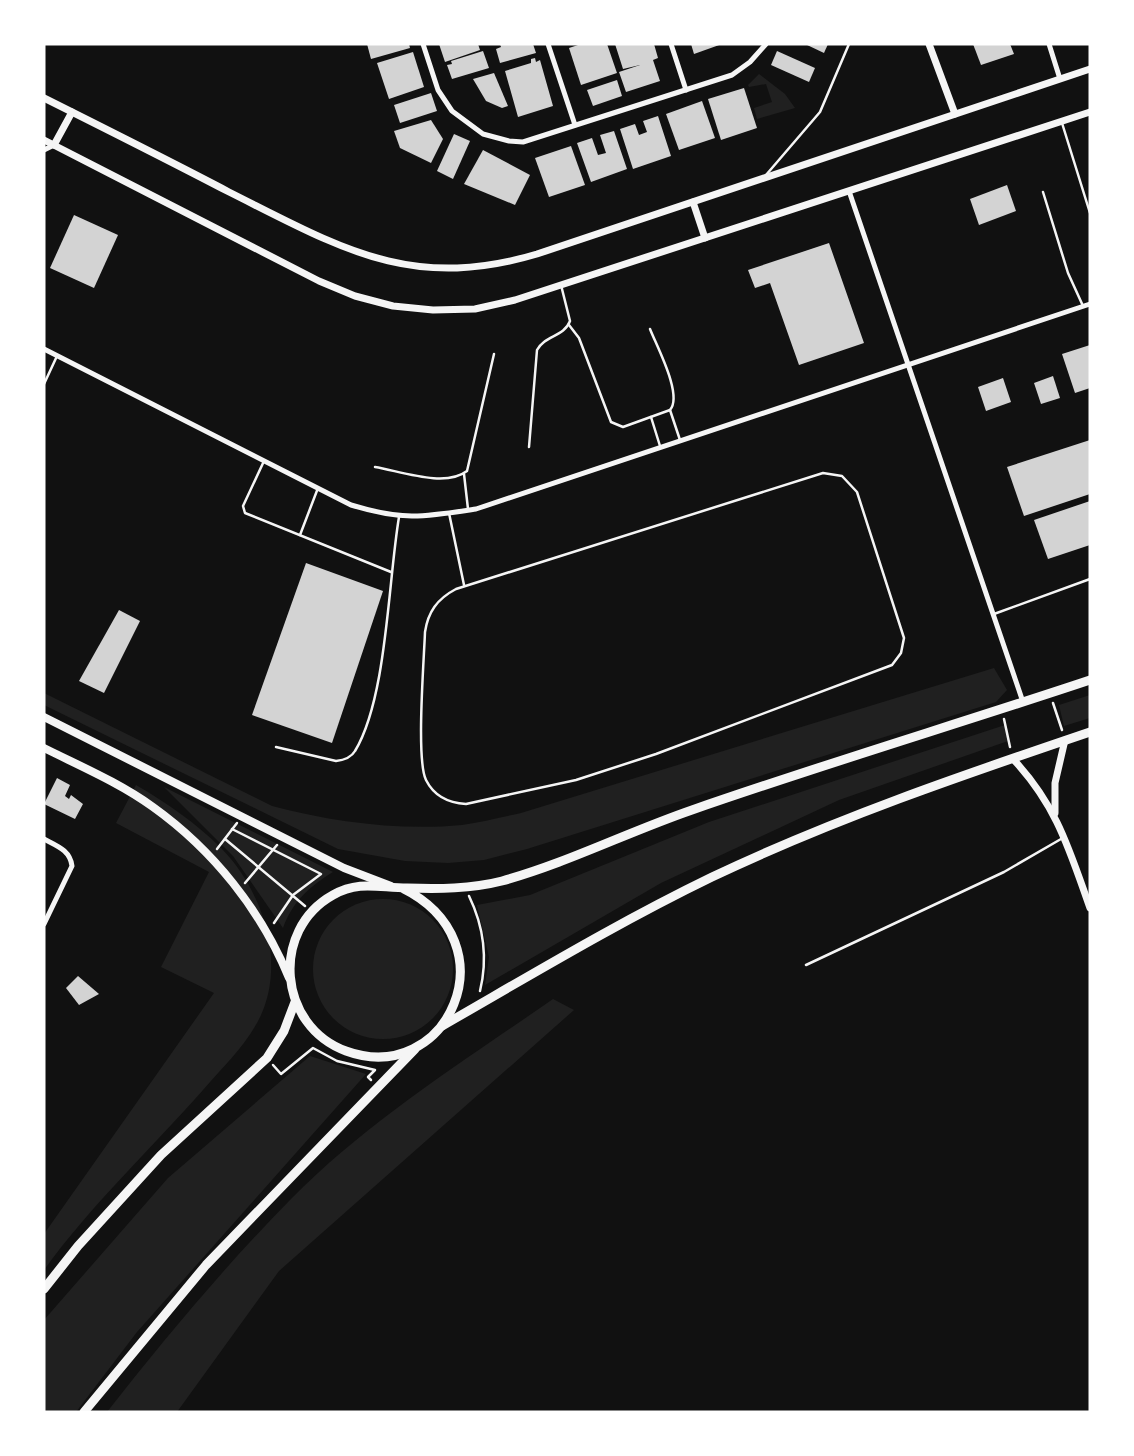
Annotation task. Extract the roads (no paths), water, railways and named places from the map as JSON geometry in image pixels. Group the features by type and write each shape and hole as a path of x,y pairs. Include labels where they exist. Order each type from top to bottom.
{"highway":[{"path":"417,1045 383,1056 346,1051 316,1032 295,1002 289,978 294,939 312,911 333,894 352,887 464,887 516,877 692,810 1090,680"},
{"path":"84,1412 206,1265 379,1089 417,1045 440,1027 626,920 715,876 869,811 1090,732"},
{"path":"402,888 424,899 442,915 454,936 461,959 460,984 453,1007 440,1027"},
{"path":"44,1289 78,1246 161,1155 267,1058 284,1031 295,1002"}],"main road":[{"path":"44,717 344,868 391,886"},
{"path":"44,748 151,805 211,857 242,887 289,978"}],"street":[{"path":"423,44 444,101 461,120 483,134 523,142 732,75 750,62 766,44"},
{"path":"548,44 575,125"},
{"path":"671,44 686,90"},
{"path":"929,44 955,114"},
{"path":"1049,44 1060,79"},
{"path":"44,98 345,250 411,267 457,269 517,260 1090,69"},
{"path":"44,140 319,281 374,302 423,310 475,309 515,300 1090,111"},
{"path":"44,150 54,145 72,112"},
{"path":"849,191 991,615 1023,702"},
{"path":"693,202 705,238"},
{"path":"44,349 351,505 399,517 468,510 1090,304"},
{"path":"1055,814 1055,783 1065,740"},
{"path":"1013,759 1036,784 1055,814 1090,908"},
{"path":"44,839 64,850 70,857 72,866 44,924"}],"lane":[{"path":"764,178 820,112 849,44"},
{"path":"1062,121 1090,213"},
{"path":"1043,192 1068,273 1083,306"},
{"path":"561,285 569,325 579,338 611,422 623,427 670,410 676,399 650,329"},
{"path":"529,447 537,350 544,340 564,331 569,325"},
{"path":"468,510 464,474 470,464 494,354"},
{"path":"44,384 57,356"},
{"path":"670,410 680,440"},
{"path":"650,417 660,446"},
{"path":"264,461 243,511 391,572"},
{"path":"375,467 436,478 464,474"},
{"path":"829,472 846,479 857,492 904,638 903,646 897,660 887,670 656,754 576,780 474,803 457,803 435,792 423,772 425,632 434,606 448,593 465,587 829,472"},
{"path":"300,536 318,488"},
{"path":"449,513 465,587"},
{"path":"276,747 336,761 346,759 354,752 376,693 399,517"},
{"path":"991,615 1090,579"},
{"path":"806,965 1004,872 1064,838"}]}
